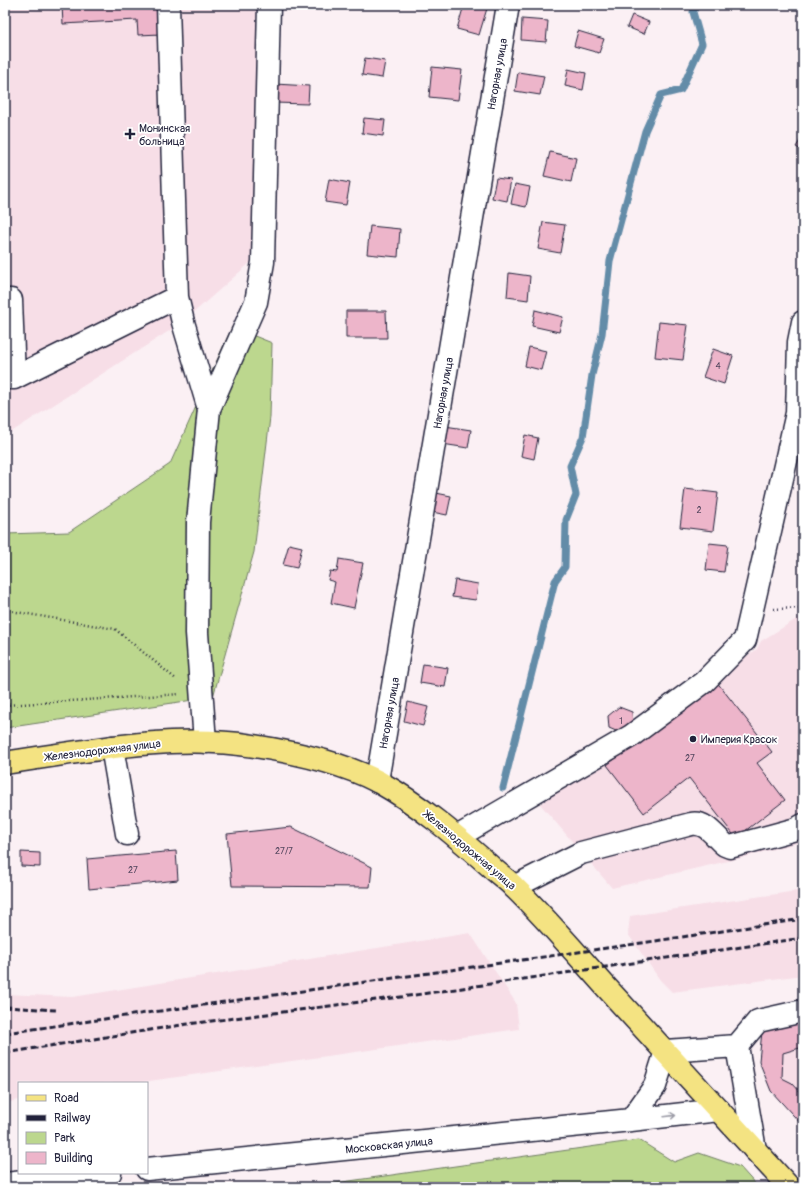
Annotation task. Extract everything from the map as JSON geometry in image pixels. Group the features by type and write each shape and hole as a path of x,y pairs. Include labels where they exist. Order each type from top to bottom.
{"main road":[{"name":"Железнодорожная улица","path":"5,763 112,747 161,742 205,742 252,746 296,754 335,764 377,781 428,814 457,837 514,887 666,1051 788,1187"}],"street":[{"path":"168,5 177,297 182,322 209,409"},
{"path":"205,742 198,699 198,522 209,409 256,302 263,262 269,5"},
{"name":"Нагорная улица","path":"377,781 508,5"},
{"path":"5,300 11,300 10,378 177,297"},
{"path":"457,837 632,736 704,682 745,640 797,413 799,342 803,322"},
{"path":"112,747 127,834"},
{"path":"514,887 581,853 691,824 696,823 702,825 721,842 730,847 796,829 803,825"},
{"path":"631,1120 655,1086 666,1051 737,1046 758,1021 803,1012"},
{"path":"737,1046 755,1150"},
{"name":"Московская улица","path":"148,1169 719,1110"},
{"path":"5,1184 100,1174"}],"path":[{"path":"752,609 803,608"},
{"path":"5,610 115,629 198,699"},
{"path":"5,705 198,699"}],"shaded area":[{"name":"Монинская больница","path":"5,5 261,5 251,262 183,322 5,436"},
{"path":"803,615 803,841 745,857 612,888 540,804 757,649 761,641"},
{"path":"803,890 803,975 672,992 660,980 628,934 630,916"},
{"path":"470,933 516,1003 519,1029 142,1082 18,1082 18,1100 5,1103 5,994 73,997"},
{"path":"803,1022 803,1126 771,1091 759,1061"}],"green space":[{"path":"232,327 272,343 270,417 254,552 213,697 5,728 5,534 69,532 170,464"},
{"path":"639,1140 674,1162 699,1153 740,1167 758,1187 307,1187"}],"building":[{"path":"62,5 159,5 161,34 138,35 137,20 63,24"},
{"path":"464,5 488,5 479,35 457,29"},
{"path":"632,15 649,22 644,34 627,27"},
{"path":"522,19 548,21 546,42 521,40"},
{"path":"578,31 604,39 599,53 574,46"},
{"path":"365,58 385,61 382,78 362,75"},
{"path":"432,67 462,70 458,100 429,97"},
{"path":"568,69 586,73 583,90 565,86"},
{"path":"518,72 544,76 540,95 515,91"},
{"path":"275,84 309,86 308,104 274,103"},
{"path":"364,118 385,120 383,136 362,133"},
{"path":"803,136 803,151 796,147"},
{"path":"550,152 576,158 571,182 544,176"},
{"path":"496,178 511,180 507,201 492,198"},
{"path":"329,179 350,183 346,205 325,202"},
{"path":"515,184 530,187 526,207 511,204"},
{"path":"543,222 565,225 560,253 538,249"},
{"path":"370,226 400,229 398,257 367,254"},
{"path":"509,273 530,276 528,300 507,297"},
{"path":"535,310 563,317 559,332 532,326"},
{"path":"346,311 386,311 387,338 346,338"},
{"path":"659,322 688,325 683,360 655,357"},
{"path":"529,347 546,351 541,370 525,366"},
{"path":"713,349 733,356 724,384 703,377"},
{"path":"445,426 471,430 468,448 442,444"},
{"path":"525,435 538,438 534,459 521,456"},
{"path":"685,489 718,493 713,531 680,527"},
{"path":"436,493 451,496 447,515 432,512"},
{"path":"709,543 728,545 724,572 706,570"},
{"path":"289,544 302,547 297,568 283,565"},
{"path":"339,559 363,563 354,608 331,603 335,582 328,580 330,571 337,572"},
{"path":"455,580 478,584 476,600 452,597"},
{"path":"423,664 448,668 445,687 420,683"},
{"path":"716,681 772,752 757,763 785,800 736,838 689,778 644,813 607,765"},
{"path":"408,702 428,707 423,726 404,721"},
{"path":"619,707 632,712 633,726 623,734 609,728 608,716"},
{"path":"291,827 372,867 370,887 232,886 227,834"},
{"path":"176,851 178,880 89,889 87,859"},
{"path":"21,852 40,853 40,867 21,866"},
{"path":"803,1022 803,1047 783,1053 782,1078 792,1083 803,1095 803,1126 771,1091 759,1061 762,1031"}],"waterway":[{"path":"503,788 555,581 565,567 566,520 576,495 570,466 583,437 592,375 602,334 610,261 645,131 661,95 681,90 702,44 693,12 697,5"}],"railway":[{"path":"5,1033 803,919"},
{"path":"5,1053 188,1024 408,996 803,938"},
{"path":"5,1007 56,1010"}],"place":[{"name":"Монинская больница","path":"130,134"},
{"name":"Империя Красок","path":"693,739"}]}
